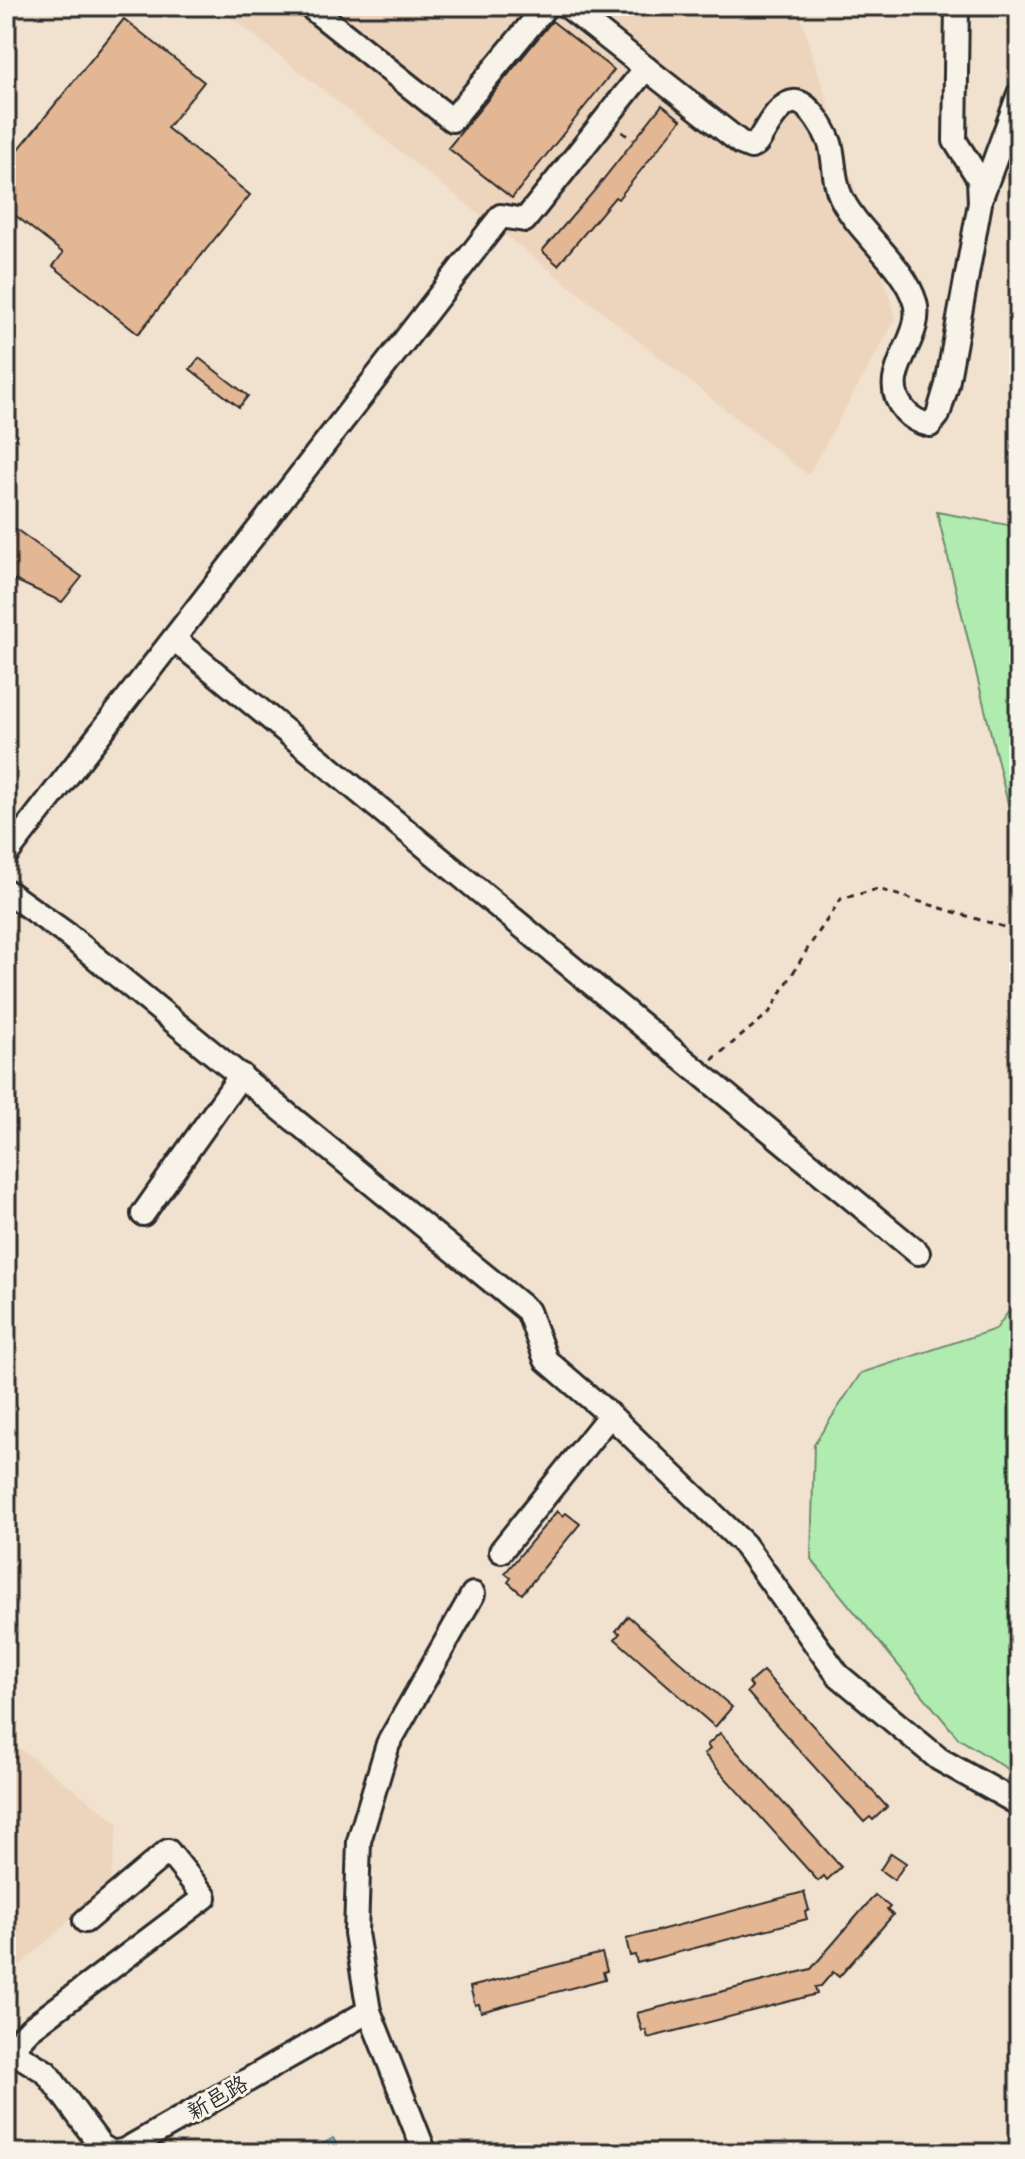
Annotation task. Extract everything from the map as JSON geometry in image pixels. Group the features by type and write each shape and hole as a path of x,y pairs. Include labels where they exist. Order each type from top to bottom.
{"street":[{"path":"309,6 452,120 546,6"},
{"path":"567,6 741,143 751,147 757,143 785,103 793,101 803,104 814,116 830,143 840,196 903,280 915,303 912,332 893,386 897,402 909,416 930,425 936,418 947,385 980,200 1019,94"},
{"path":"957,6 955,141 979,179 980,200"},
{"path":"6,855 501,216 525,220 646,68"},
{"path":"174,639 918,1253"},
{"path":"6,891 68,935 528,1311 546,1360 610,1415 744,1544 838,1675 939,1759 1019,1804"},
{"path":"143,1214 241,1075"},
{"path":"501,1551 610,1415"},
{"path":"425,2153 369,2011 356,1933 359,1841 388,1744 473,1594"},
{"path":"8,2050 30,2029 205,1897 168,1851 85,1921"},
{"name":"新邑路","path":"8,2050 46,2072 101,2146 113,2153 125,2150 369,2011"}],"path":[{"path":"616,127 630,138"},
{"path":"698,1072 769,1013 841,899 878,889 1007,928 1019,941"}],"shaded area":[{"path":"217,6 797,6 896,318 808,475"},
{"path":"6,1738 118,1823 110,1884 6,1978"}],"green space":[{"path":"937,512 1019,527 1019,849"},
{"path":"1019,1297 1019,1776 958,1738 811,1559 814,1444 861,1373 996,1329"}],"water":[{"path":"333,2138 342,2153 308,2153"}],"building":[{"path":"124,19 204,82 167,128 250,195 138,334 53,266 63,253 6,208 6,165"},
{"path":"552,21 614,70 512,198 448,148"},
{"path":"662,105 681,120 618,199 615,197 558,265 542,251"},
{"path":"199,358 248,396 239,407 190,369"},
{"path":"6,522 82,577 62,602 6,576"},
{"path":"557,1511 563,1516 566,1513 580,1524 522,1594 508,1582 511,1578 505,1573"},
{"path":"628,1616 732,1707 715,1727 615,1639 620,1633 616,1631"},
{"path":"763,1671 887,1807 873,1820 870,1817 864,1822 747,1692 752,1687 749,1683"},
{"path":"720,1733 841,1867 827,1880 824,1876 818,1881 704,1754 710,1749 707,1745"},
{"path":"891,1853 906,1863 894,1880 880,1870"},
{"path":"804,1892 809,1910 805,1912 807,1919 637,1963 635,1955 630,1956 626,1939"},
{"path":"875,1895 890,1907 887,1910 893,1915 839,1977 833,1972 821,1986 815,1987 817,1994 648,2038 646,2030 642,2031 637,2013 811,1969"},
{"path":"602,1953 607,1971 603,1972 605,1979 481,2012 479,2004 475,2005 470,1987"}]}
